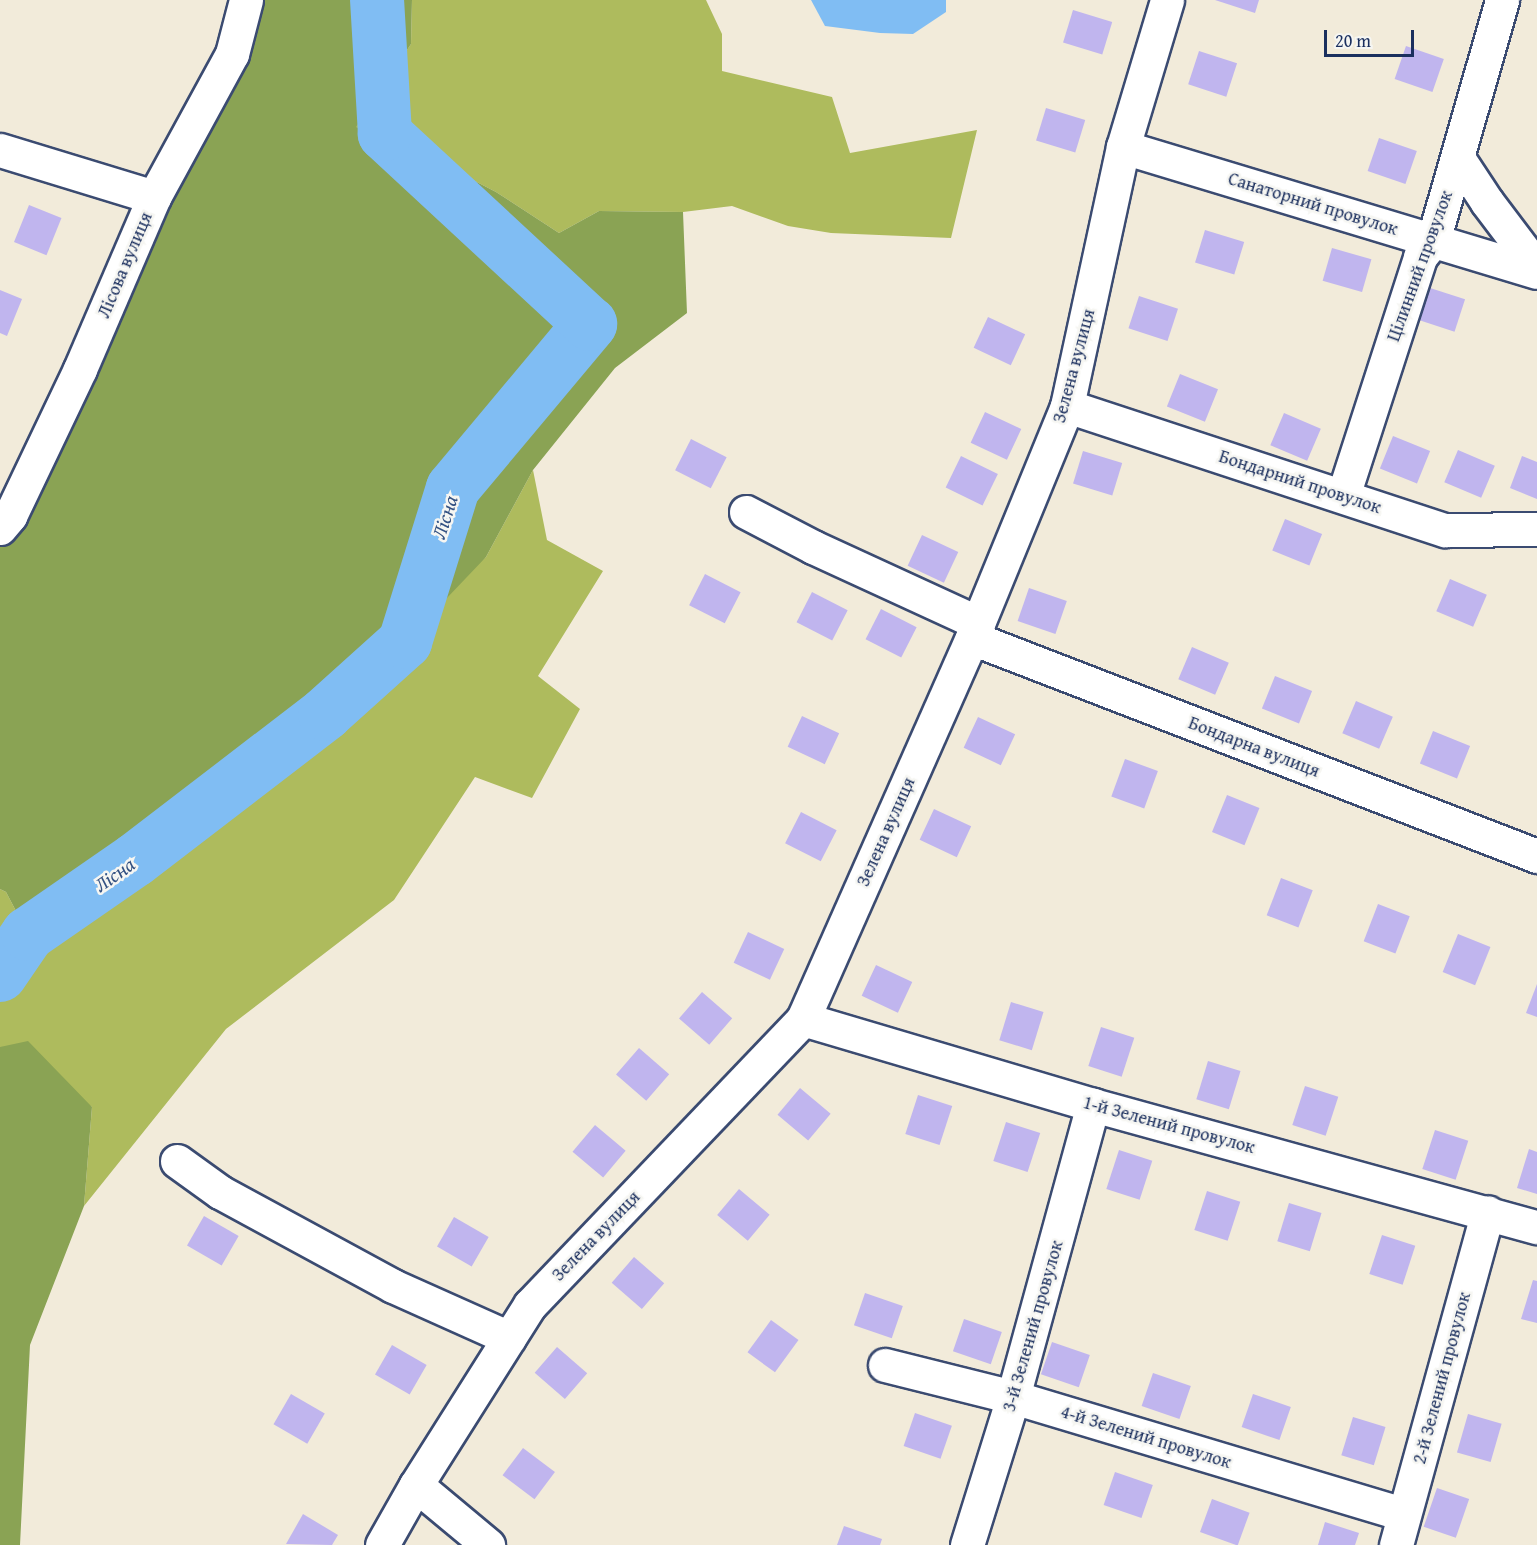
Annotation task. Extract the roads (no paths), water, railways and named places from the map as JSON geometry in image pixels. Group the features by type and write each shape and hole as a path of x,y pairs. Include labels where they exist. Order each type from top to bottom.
{"street":[{"name":"Лісова вулиця","path":"0,528 10,516 80,369 154,197 232,54 246,0"},
{"name":"Зелена вулиця","path":"382,1545 416,1485 530,1305 803,1018 975,630 1067,406 1110,217 1123,147 1167,0"},
{"name":"Цілинний провулок","path":"1343,495 1420,257 1433,241 1502,0"},
{"name":"Санаторний провулок","path":"1123,147 1433,241 1537,270"},
{"path":"0,150 154,197"},
{"path":"1458,158 1537,270"},
{"name":"Бондарний провулок","path":"1067,406 1445,530 1537,529"},
{"name":"Бондарна вулиця","path":"746,512 975,630 1537,856"},
{"name":"1-й Зелений провулок","path":"803,1018 1093,1105 1537,1227"},
{"name":"3-й Зелений провулок","path":"968,1545 1013,1397 1093,1105"},
{"path":"177,1161 220,1192 393,1286 509,1338"},
{"name":"2-й Зелений провулок","path":"1400,1530 1488,1212"},
{"name":"4-й Зелений провулок","path":"885,1365 1013,1397 1400,1530"},
{"path":"416,1485 488,1545"}],"water":[{"path":"811,0 946,0 946,12 913,34 880,33 825,26"}],"waterway":[{"name":"Лісна","path":"0,975 28,934 135,860 325,714 405,642 453,488 590,324 385,134 377,0"}]}
